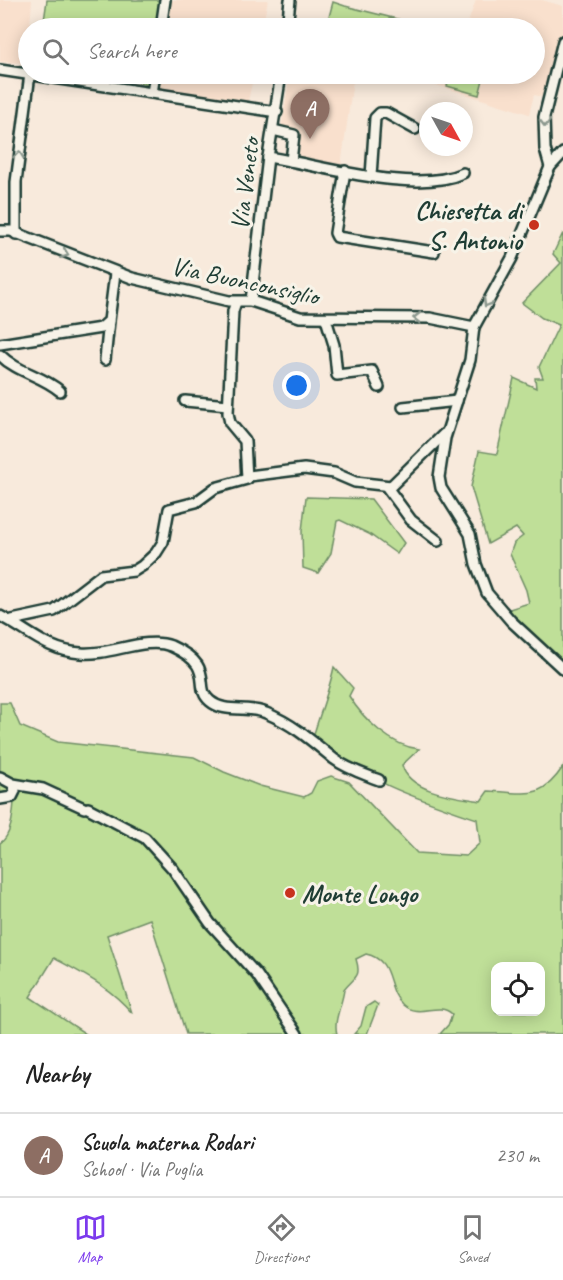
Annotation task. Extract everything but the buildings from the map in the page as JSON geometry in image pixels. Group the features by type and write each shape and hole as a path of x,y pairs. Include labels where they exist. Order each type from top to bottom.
{"street":[{"path":"162,18 165,0"},
{"path":"288,18 290,0"},
{"path":"550,167 545,149 544,117 563,41"},
{"path":"0,70 18,72"},
{"path":"16,234 16,182 29,84"},
{"path":"94,84 277,112"},
{"path":"152,93 153,84"},
{"name":"Via Veneto","path":"251,301 268,157 280,84"},
{"path":"371,176 375,118 380,113 386,113 415,129"},
{"path":"273,130 294,135 291,161"},
{"path":"563,153 550,167 512,258 474,327 470,360 441,454 439,481 471,534 476,564 483,583 510,621 563,669"},
{"path":"268,157 410,181 449,178 463,174"},
{"path":"345,171 335,233 337,237 434,252"},
{"name":"Via Buonconsiglio","path":"0,231 11,231 116,273 236,302 251,301 300,316 326,319 430,318 474,327"},
{"path":"105,360 116,273"},
{"path":"236,302 233,311 228,405 230,423 245,441 249,476"},
{"path":"326,319 334,345 337,375 372,371 379,387"},
{"path":"0,344 94,330 109,321"},
{"path":"0,355 16,369 49,382 60,391"},
{"path":"185,400 228,405"},
{"path":"403,407 457,401"},
{"path":"12,620 57,609 99,576 115,571 134,571 142,566 156,553 163,542 169,509 191,505 215,488 243,481 249,476 304,469 334,473 355,482 386,486 400,480 447,429"},
{"path":"386,486 411,520 438,541"},
{"path":"0,616 12,620 36,640 66,651 98,654 144,644 169,645 198,663 205,693 210,701 227,709 244,707 266,713 309,736 335,760 379,780"},
{"path":"0,777 13,784 43,789 139,834 157,852 210,923 257,975 297,1034"},
{"path":"0,799 12,797 15,791 13,784"}],"shaded area":[{"path":"0,0 32,0 31,18 18,18 18,63 0,62"},
{"path":"163,0 268,0 264,18 160,18"},
{"path":"476,0 542,0 563,6 563,41 542,97 534,95 529,114 433,84 545,84 545,18 470,18"},
{"path":"152,84 252,84 248,101 175,90 174,93 152,87"},
{"path":"288,84 353,84 341,166 296,160 300,132 281,129"}],"green space":[{"path":"47,0 163,0 160,18 44,18"},
{"path":"333,2 393,18 329,18"},
{"path":"448,84 482,84 479,95 447,86"},
{"path":"563,233 563,667 506,610 529,603 526,590 510,554 514,543 523,536 516,528 488,544 471,487 479,451 497,454 514,378 536,388 535,378 543,378 539,367 559,325 542,318 522,303 561,263 553,254"},
{"path":"306,497 371,499 404,543 397,554 369,534 340,520 337,521 331,553 318,573 303,568 302,531"},
{"path":"334,667 353,688 349,696 370,722 398,743 419,749 402,765 406,774 424,788 481,801 488,791 522,793 539,790 547,786 563,767 563,1034 440,1034 449,1024 452,1014 447,1010 415,1010 403,1005 397,998 381,962 366,954 356,959 357,974 344,990 337,1018 337,1034 186,1034 150,919 107,935 132,1013 105,988 54,958 30,997 86,1034 0,1034 0,843 9,831 14,802 0,799 0,703 10,703 20,726 58,742 194,757 260,786 304,797 311,793 317,781 331,776 349,782 417,853 466,856 480,843 477,819 390,787 351,765 313,737"},
{"path":"374,1002 378,1005 367,1034 354,1034 361,1026 366,1007"}],"place":[{"name":"Scuola materna Rodari","path":"310,139"},
{"name":"Chiesetta di S. Antonio","path":"534,225"},
{"name":"Monte Longo","path":"290,893"}]}
